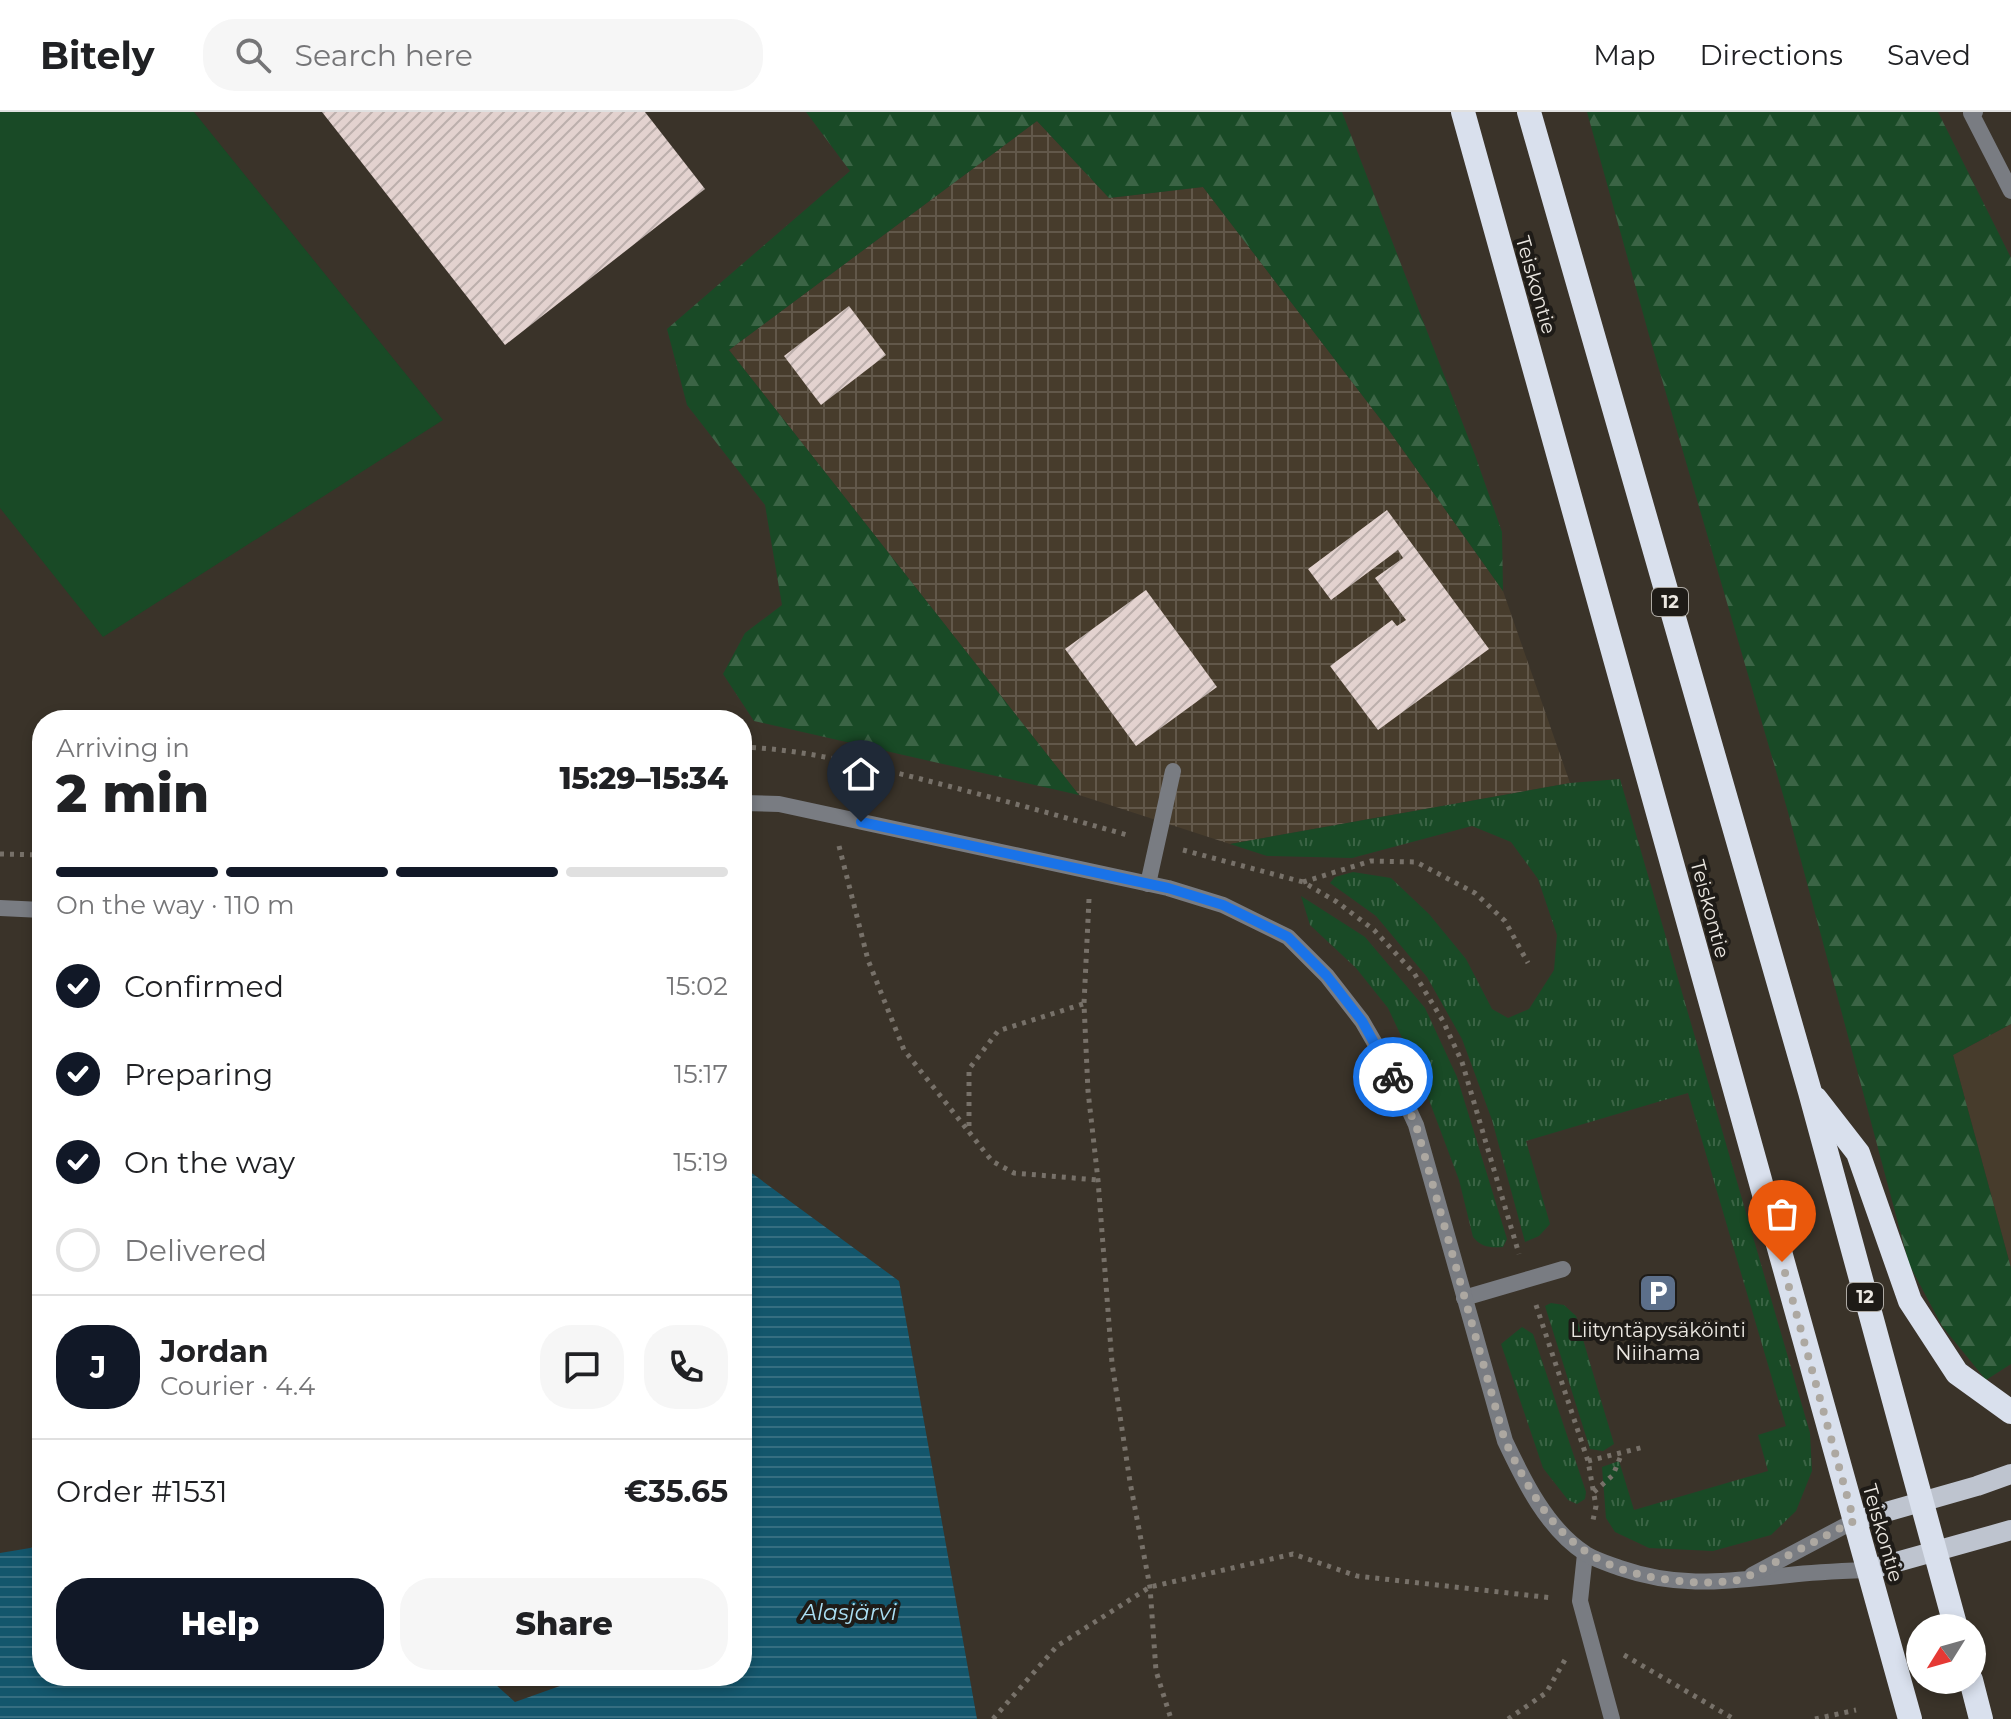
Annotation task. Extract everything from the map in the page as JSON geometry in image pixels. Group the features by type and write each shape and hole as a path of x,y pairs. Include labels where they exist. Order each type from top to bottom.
{"highway":[{"name":"Teiskontie","path":"1463,112 1910,1719"},
{"name":"Teiskontie","path":"1529,112 1810,1092 1952,1614"},
{"path":"1810,1092 1858,1153 1910,1301 1957,1373 2011,1412"},
{"path":"1975,1694 1981,1719"}],"main road":[{"path":"1854,1521 2011,1474"},
{"path":"1868,1570 2011,1530"}],"street":[{"path":"1975,112 1971,113 2011,191"},
{"path":"1148,884 1173,771"},
{"path":"752,803 779,804 1148,884 1223,905 1288,937 1327,976 1362,1021 1391,1071 1416,1125 1505,1441 1527,1486 1558,1528 1585,1554 1656,1578 1704,1583 1868,1570"},
{"path":"0,908 32,910"},
{"path":"1464,1298 1563,1269"},
{"path":"1743,1579 1854,1521"},
{"path":"1585,1554 1580,1601 1612,1719"}],"path":[{"path":"752,747 830,757 978,793 1303,882 1337,902 1374,930 1414,973 1443,1021 1462,1062 1527,1280 1588,1461 1596,1506 1585,1554"},
{"path":"832,816 868,960 904,1050 992,1161 1014,1173 1098,1180"},
{"path":"0,854 32,855"},
{"path":"1303,882 1371,861 1416,862 1475,893 1505,921 1528,963"},
{"path":"1090,871 1084,1004 1088,1091 1112,1363 1150,1587 1156,1671 1171,1719"},
{"path":"969,1132 969,1069 998,1031 1084,1004"},
{"path":"1588,1461 1644,1447"},
{"path":"1594,1492 1613,1475 1623,1452"},
{"path":"993,1719 1057,1646 1150,1587 1293,1554 1357,1576 1580,1601"},
{"path":"1508,1719 1546,1693 1585,1626 1630,1660 1734,1719"},
{"path":"1815,1719 1856,1710"}],"shaded area":[{"path":"1037,121 1109,198 1203,187 1388,429 1503,591 1570,783 1230,844 1079,795 729,350"},
{"path":"2011,1024 2011,1268 1953,1055"}],"green space":[{"path":"0,112 194,112 443,420 103,637 0,508"},
{"path":"806,112 1342,112 1502,532 1503,591 1388,429 1203,187 1109,198 1037,121 729,350 1079,795 754,721 752,710 747,710 723,674 745,633 782,605 765,505 687,405 667,329 850,171"},
{"path":"1587,112 1938,112 2011,258 2011,1024 1953,1055 2011,1268 2011,1364 1986,1380 1942,1326 1909,1264 1788,812"},
{"path":"1620,779 1810,1433 1812,1471 1796,1511 1771,1535 1713,1551 1649,1548 1615,1532 1606,1518 1602,1467 1619,1461 1634,1510 1768,1471 1758,1435 1786,1426 1688,1093 1526,1141 1550,1224 1539,1236 1525,1242 1492,1120 1462,1039 1427,977 1376,916 1330,883 1335,877 1353,872 1391,878 1429,914 1466,959 1492,1009 1508,1018 1529,1009 1554,970 1557,935 1538,879 1511,842 1472,826 1352,858 1267,856 1230,844 1570,783"},
{"path":"1301,896 1365,937 1425,1008 1457,1077 1507,1239 1503,1247 1486,1246 1473,1237 1459,1180 1420,1076 1388,1008 1356,968 1310,925"},
{"path":"1551,1303 1564,1305 1576,1316 1614,1444 1603,1451 1590,1449 1545,1306"},
{"path":"1522,1327 1533,1334 1586,1492 1585,1499 1577,1504 1568,1500 1543,1468 1501,1344"}],"water":[{"name":"Alasjärvi","path":"752,1173 899,1281 977,1719 0,1719 0,1553 32,1548 32,1686 497,1686 515,1702 560,1686 752,1686"}],"building":[{"path":"322,112 645,112 705,189 505,345"},
{"path":"849,306 886,355 821,405 784,356"},
{"path":"1387,510 1489,649 1378,730 1330,666 1392,620 1397,626 1406,620 1375,578 1403,558 1398,550 1331,600 1308,569"},
{"path":"1146,590 1217,687 1136,746 1065,649"}],"way so far":[{"path":"1393,1077 1416,1125 1505,1441 1527,1486 1558,1528 1585,1554 1607,1564 1656,1578 1727,1582 1743,1579 1854,1521 1782,1262"}],"place":[{"name":"Liityntäpysäköinti Niihama","path":"1658,1293"}],"route":[{"path":"861,822 1168,888 1223,905 1288,937 1327,976 1362,1021 1393,1077"}]}
